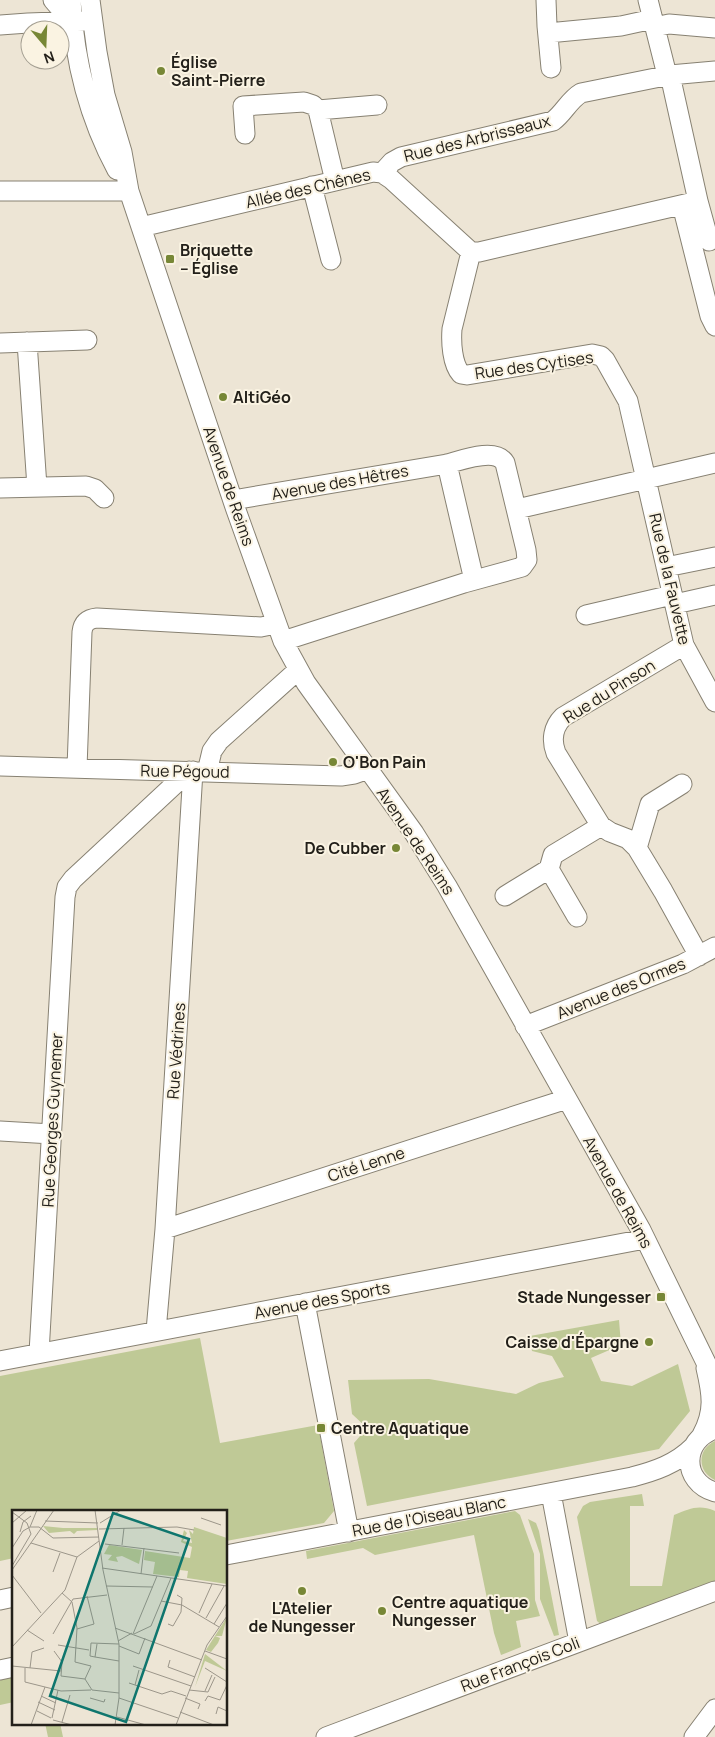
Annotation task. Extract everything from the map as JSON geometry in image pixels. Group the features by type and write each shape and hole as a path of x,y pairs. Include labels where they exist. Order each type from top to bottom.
{"street":[{"path":"53,0 72,22"},
{"name":"Avenue de Reims","path":"72,0 72,22 88,99 112,160 129,191"},
{"name":"Avenue de Reims","path":"90,0 96,52 111,116 122,152 129,191 233,500 280,632 298,670 414,833 448,886 645,1239 715,1381"},
{"path":"546,0 552,68"},
{"path":"648,0 669,75 690,203 706,242 710,316 715,326"},
{"path":"0,25 28,22 92,21"},
{"path":"548,33 654,23 715,28"},
{"name":"Rue des Arbrisseaux","path":"382,173 392,162 401,157 553,121 581,93 669,75 715,71"},
{"path":"245,134 244,106 304,102 313,105 318,110 335,181"},
{"path":"318,110 377,105"},
{"name":"Allée des Chênes","path":"141,227 373,172 382,173 391,179 471,252"},
{"path":"312,186 331,260"},
{"path":"0,191 129,191"},
{"path":"471,252 479,252 690,203"},
{"name":"Rue des Cytises","path":"471,252 452,330 459,372 467,375 587,354 601,356 608,364 628,401 646,479"},
{"path":"0,343 88,340"},
{"path":"27,342 37,487"},
{"name":"Avenue des Hêtres","path":"233,500 447,464 484,455 499,456 503,459 517,509"},
{"path":"77,768 82,632 83,627 88,621 97,618 261,627 280,632 518,569 525,564 526,550 517,509 715,463"},
{"path":"447,464 474,580"},
{"name":"Rue de la Fauvette","path":"646,479 684,645 709,678 715,702"},
{"path":"0,488 91,487 104,498"},
{"path":"666,568 715,557"},
{"path":"586,615 674,599 715,595"},
{"name":"Rue du Pinson","path":"601,826 556,753 553,742 554,730 563,717 684,645"},
{"name":"Rue Védrines","path":"156,1331 197,772 209,759 215,746 298,670"},
{"name":"Rue Pégoud","path":"0,766 341,776 368,769"},
{"name":"Rue Georges Guynemer","path":"39,1354 67,888 73,879 197,772"},
{"path":"637,848 650,804 682,784"},
{"path":"504,896 548,870 553,855 601,826 610,832 628,839 637,848 663,891 707,952"},
{"path":"548,870 577,917"},
{"name":"Avenue des Ormes","path":"525,1026 675,968 707,952"},
{"name":"Cité Lenne","path":"164,1229 567,1099"},
{"path":"0,1131 52,1134"},
{"name":"Avenue des Sports","path":"0,1361 645,1239"},
{"path":"306,1303 349,1532"},
{"name":"Avenue de Reims","path":"698,1482 692,1473 690,1464 709,1422 712,1409 705,1362"},
{"name":"Rue de l'Oiseau Blanc","path":"228,1555 632,1477 671,1464 686,1454 703,1437"},
{"name":"Rue de l'Oiseau Blanc","path":"632,1477 680,1477 698,1482"},
{"path":"698,1482 705,1488 715,1492"},
{"path":"551,1493 579,1642"},
{"name":"Rue François Coli","path":"326,1737 715,1591"},
{"path":"694,1737 715,1709"}],"green space":[{"path":"619,1320 621,1345 591,1358 601,1381 632,1386 678,1364 690,1411 659,1449 367,1506 354,1443 367,1428 352,1414 348,1380 429,1379 516,1394 539,1383 564,1377 552,1356 532,1351 530,1336"},
{"path":"200,1338 220,1443 318,1425 334,1511 324,1523 228,1541 228,1510 12,1510 12,1558 0,1561 0,1376"},
{"path":"715,1441 715,1480 705,1472 702,1466 702,1455 705,1449"},
{"path":"642,1494 644,1506 630,1506 630,1586 662,1586 674,1515 699,1508 715,1511 715,1584 603,1626 597,1621 577,1517 583,1506 590,1502"},
{"path":"515,1511 520,1515 534,1554 535,1600 540,1616 516,1621 521,1647 501,1655 494,1633 474,1535 375,1555 363,1548 307,1559 306,1551"},
{"path":"528,1519 536,1523 539,1531 559,1635 554,1636 540,1599 540,1554"},
{"path":"12,1671 12,1702 0,1705 0,1674"},
{"path":"45,1724 60,1724 63,1737 48,1737"}],"place":[{"name":"Église Saint-Pierre","path":"161,71"},
{"name":"Briquette – Église","path":"170,259"},
{"name":"AltiGéo","path":"223,397"},
{"name":"O'Bon Pain","path":"333,762"},
{"name":"De Cubber","path":"396,848"},
{"name":"Stade Nungesser","path":"661,1297"},
{"name":"Caisse d'Épargne","path":"649,1342"},
{"name":"Centre Aquatique","path":"321,1428"},
{"name":"L'Atelier de Nungesser","path":"302,1591"},
{"name":"Centre aquatique Nungesser","path":"382,1611"}]}
